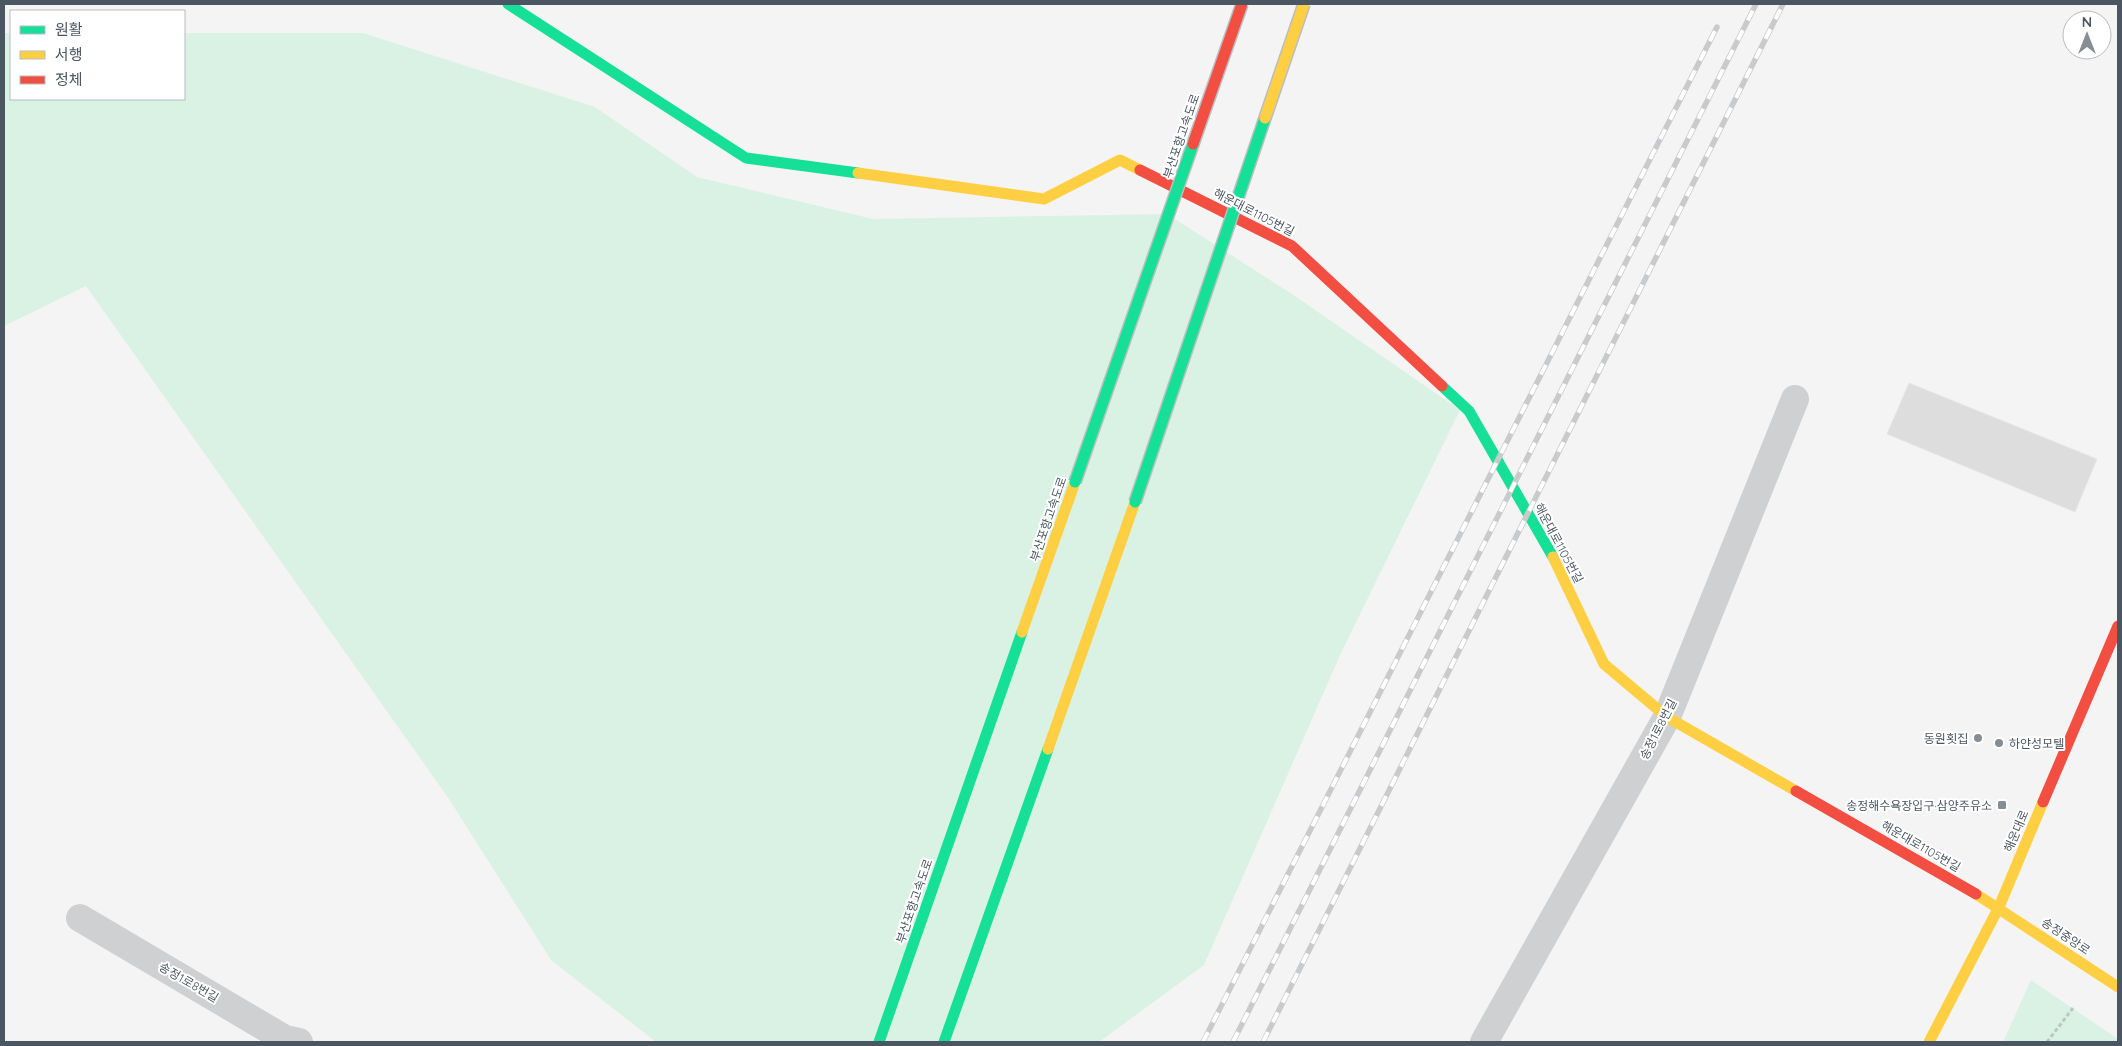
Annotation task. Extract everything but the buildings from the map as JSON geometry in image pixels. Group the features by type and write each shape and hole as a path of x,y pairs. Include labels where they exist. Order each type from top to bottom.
{"main road":[{"name":"해운대로1105번길","path":"508,4 746,158 1044,199 1120,160 1292,246 1469,411 1549,550 1604,664 1667,717 1999,907"},
{"name":"부산포항고속도로","path":"879,1042 1242,4"},
{"path":"944,1042 1135,502 1304,4"},
{"name":"해운대로","path":"1929,1042 1999,907 2118,626"},
{"name":"송정중앙로","path":"1999,907 2118,987"}],"street":[{"name":"송정1로8번길","path":"1484,1042 1667,717 1795,399"},
{"name":"송정1로8번길","path":"80,918 285,1039 299,1042"}],"path":[{"path":"2046,1042 2073,1008"}],"green space":[{"path":"4,33 10,33 10,100 185,100 185,33 363,33 595,107 697,177 873,219 1167,214 1292,294 1460,410 1341,653 1204,965 1099,1042 656,1042 551,960 449,799 86,286 4,326"},
{"path":"2031,980 2118,1039 2118,1042 2003,1042"}],"railway":[{"path":"1233,1042 1756,4"},
{"path":"1263,1042 1783,4"},
{"path":"1203,1042 1717,27"}],"traffic: fast":[{"path":"508,4 746,158 858,173"},
{"path":"1135,502 1265,118"},
{"path":"1075,482 1193,144"},
{"path":"1442,386 1469,411 1553,557"},
{"path":"879,1042 1022,632"},
{"path":"944,1042 1048,749"}],"traffic: slow":[{"path":"1265,118 1304,4"},
{"path":"858,173 1044,199 1120,160 1140,170"},
{"path":"1022,632 1075,482"},
{"path":"1048,749 1135,502"},
{"path":"1553,557 1604,664 1667,717 1796,791"},
{"path":"1929,1042 1999,907 2043,802"},
{"path":"1976,894 2118,987"}],"traffic: jam":[{"path":"1193,144 1242,4"},
{"path":"1140,170 1292,246 1442,386"},
{"path":"2043,802 2118,626"},
{"path":"1796,791 1976,894"}],"place":[{"name":"동원횟집","path":"1978,738"},
{"name":"하얀성모텔","path":"1999,743"},
{"name":"송정해수욕장입구·삼양주유소","path":"2002,805"}]}
